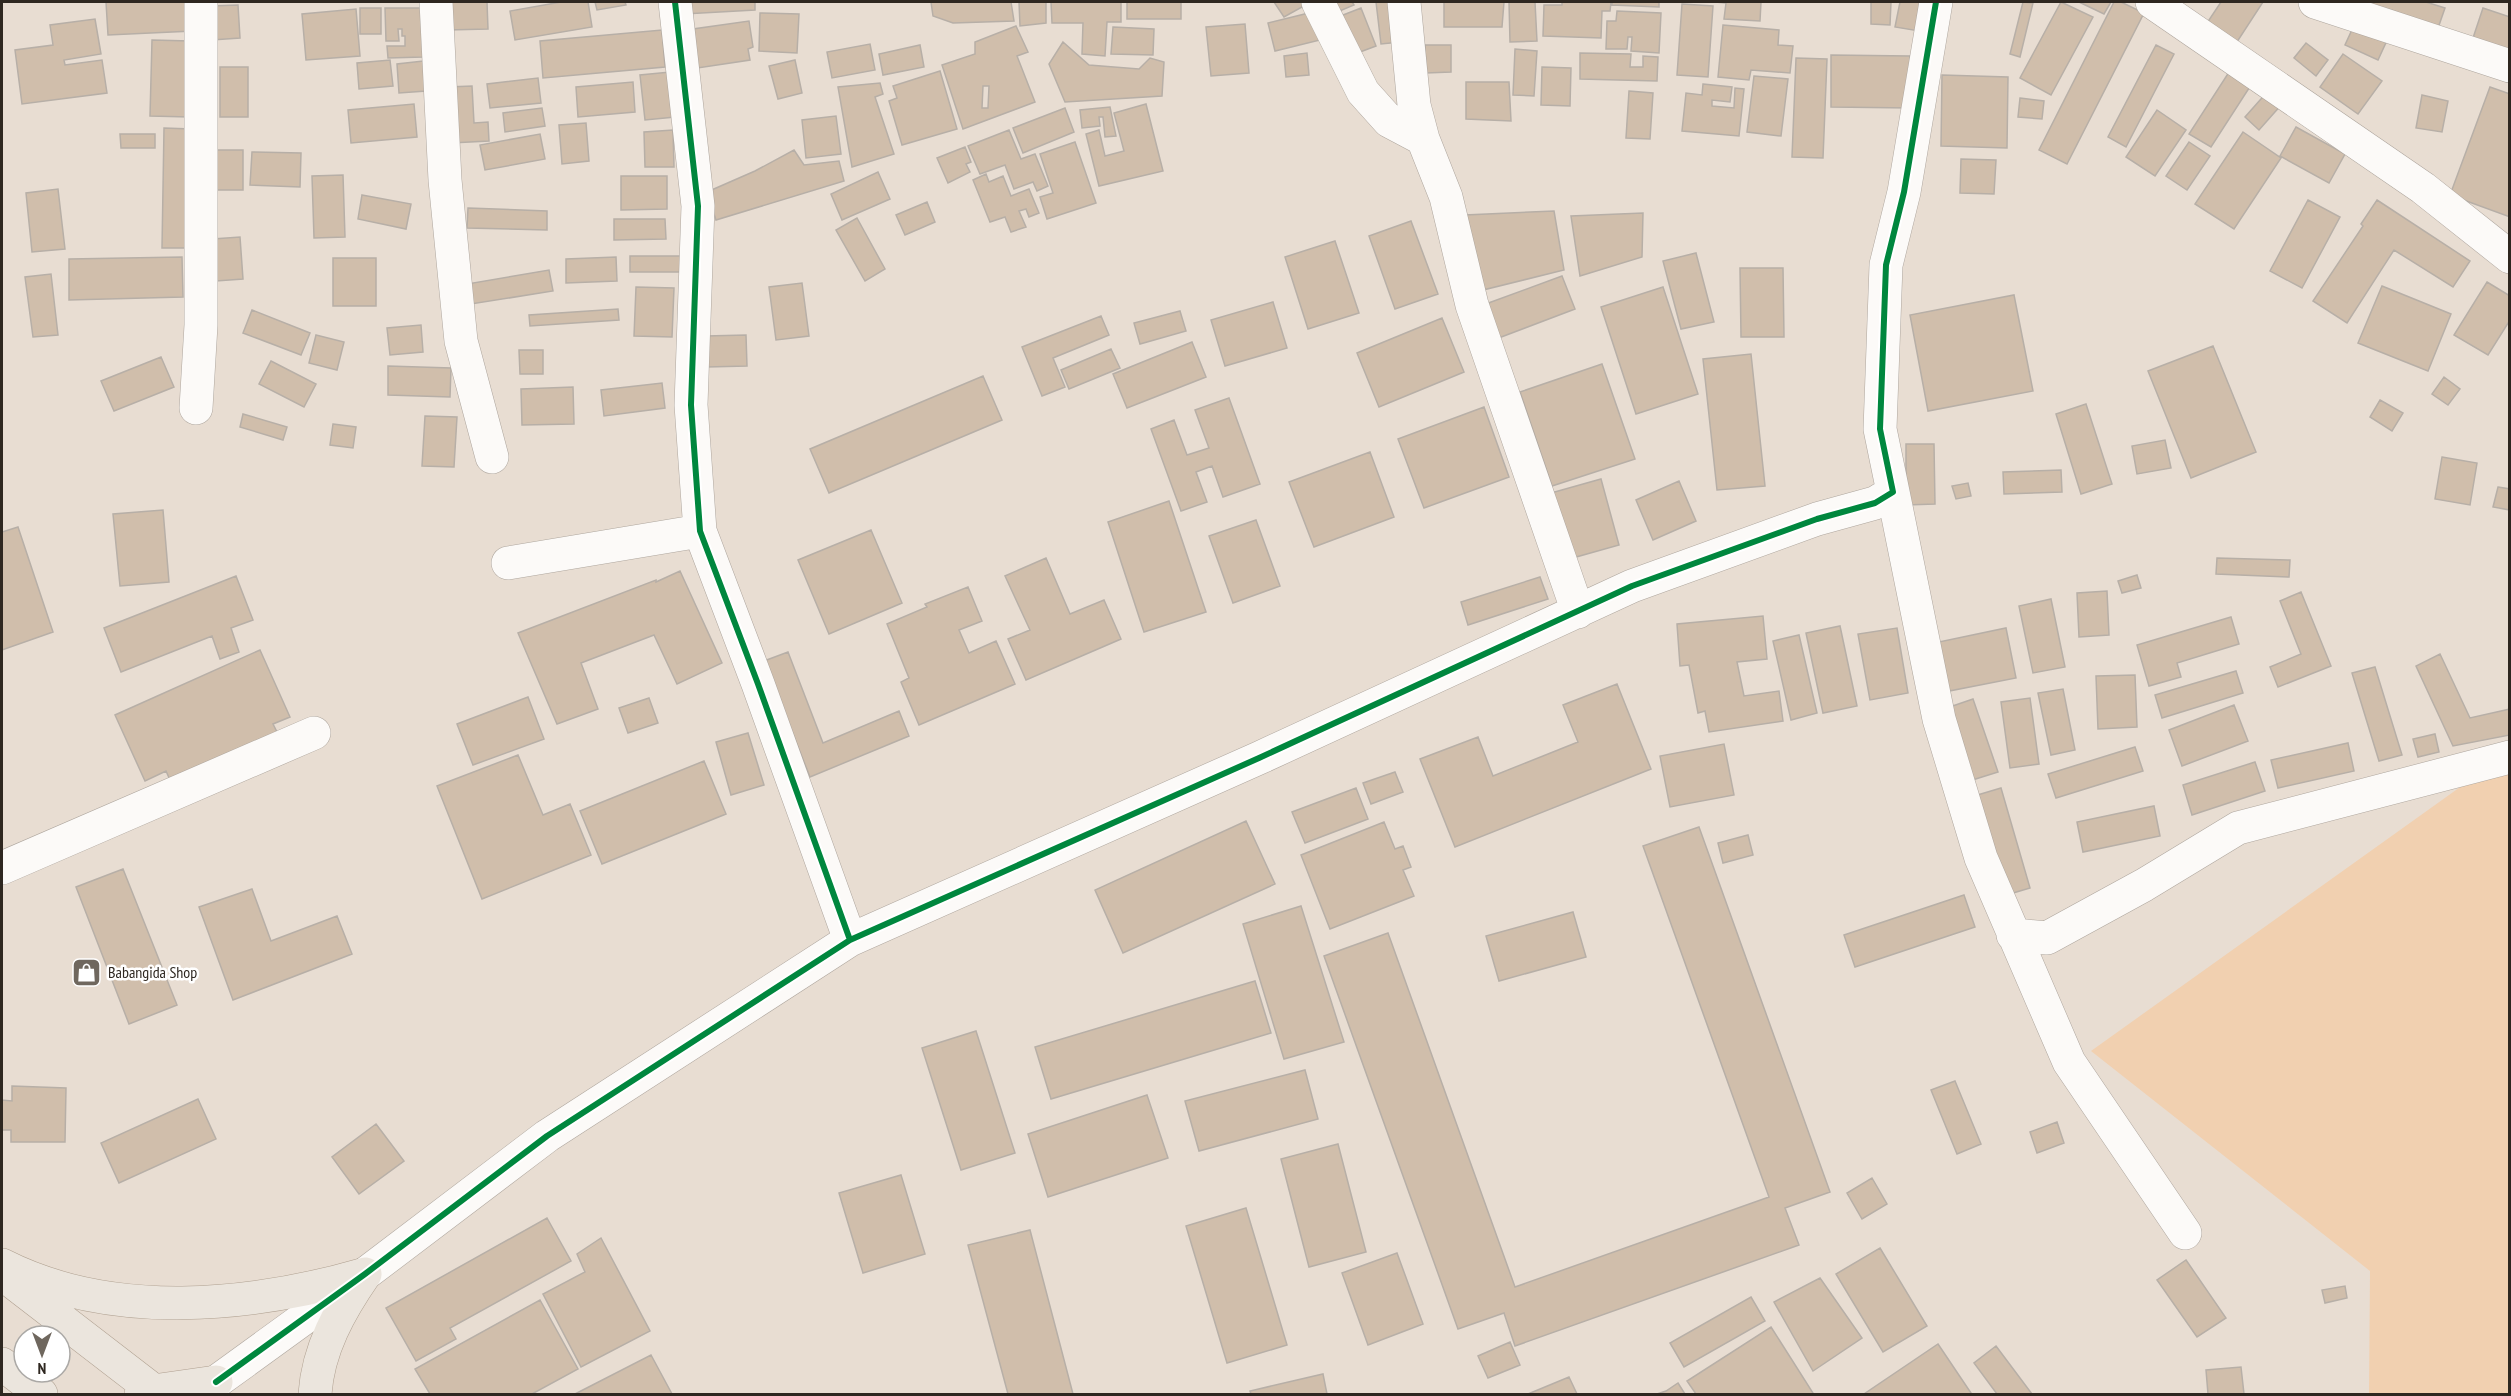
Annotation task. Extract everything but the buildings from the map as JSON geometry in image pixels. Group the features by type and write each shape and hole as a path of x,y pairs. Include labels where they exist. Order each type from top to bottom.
{"main road":[{"path":"2,1265 44,1283 81,1293 170,1302 213,1302 265,1297 316,1288 365,1274"},
{"path":"2,1273 151,1393 212,1388"},
{"path":"315,1395 321,1358 332,1328 347,1300 365,1274"},
{"path":"2,1364 41,1395"}],"street":[{"path":"196,408 201,325 201,2"},
{"path":"436,2 445,180 461,341 492,457"},
{"path":"675,2 698,206 691,405 700,531 850,940"},
{"path":"1318,2 1363,92 1389,121 1423,139"},
{"path":"1404,2 1414,105 1423,139 1446,197 1472,305 1578,612"},
{"path":"1936,2 1904,192 1886,265 1880,429 1939,719 1981,858 2069,1062 2185,1233"},
{"path":"2152,2 2423,188 2510,257"},
{"path":"2315,2 2510,66"},
{"path":"212,1388 547,1136 850,940 1259,758 1632,586 1817,519 1875,503 1893,492"},
{"path":"508,563 700,531"},
{"path":"2,868 314,733"},
{"path":"2013,935 2047,938 2144,885 2238,828 2510,758"}],"shaded area":[{"path":"2509,755 2509,1394 2369,1394 2370,1271 2091,1051 2491,765"}],"cycle path":[{"path":"675,2 698,206 691,405 700,531 850,940"},
{"path":"216,1382 365,1274 547,1136 850,940 1259,758 1632,586 1817,519 1875,503 1893,492 1880,429 1886,265 1904,192 1936,2"}],"place":[{"name":"Babangida Shop","path":"87,972"}]}
